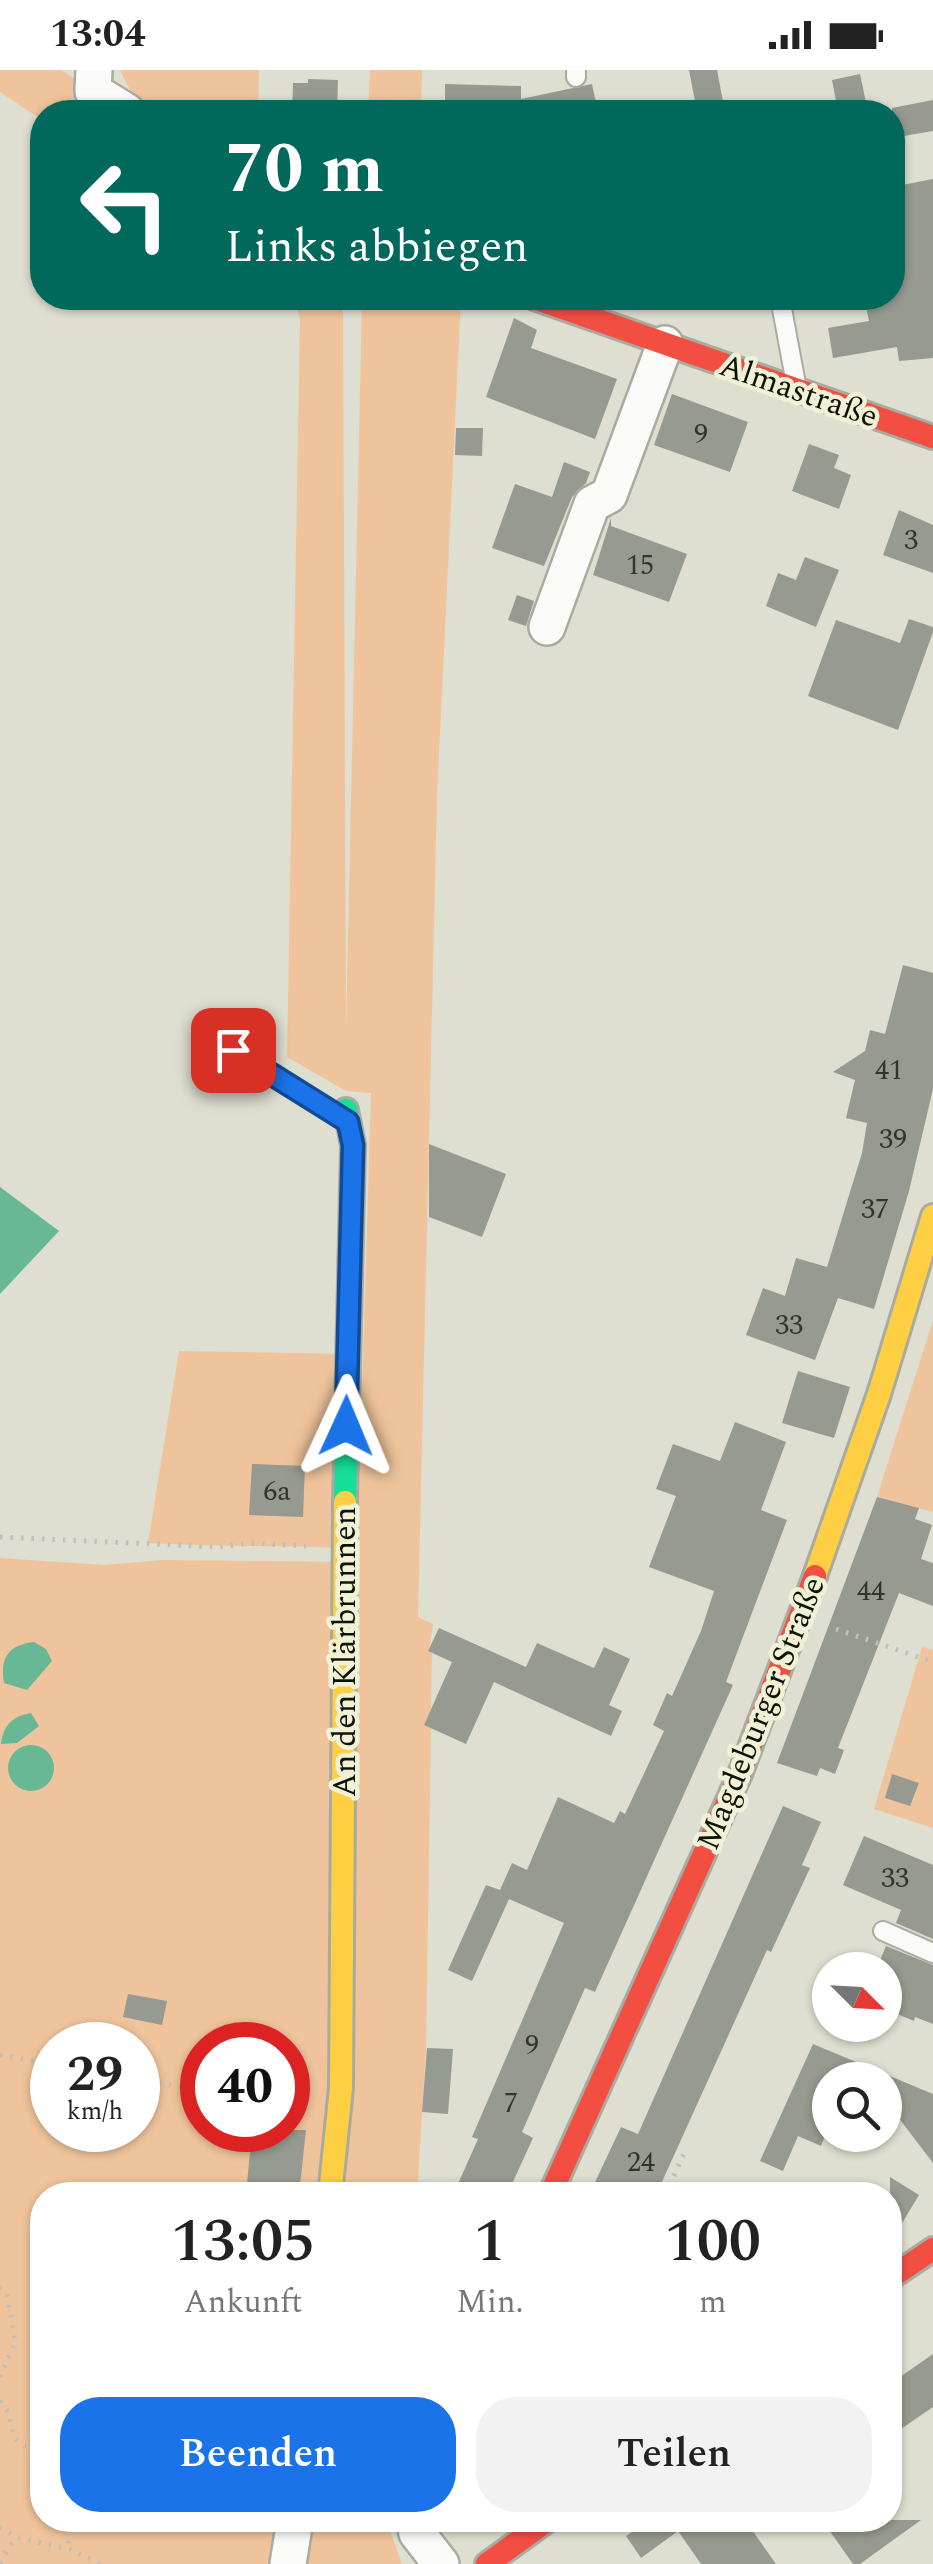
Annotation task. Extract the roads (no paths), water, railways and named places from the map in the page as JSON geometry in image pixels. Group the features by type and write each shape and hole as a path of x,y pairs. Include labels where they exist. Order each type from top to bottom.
{"street":[{"path":"93,80 115,100"},
{"name":"Almastraße","path":"568,310 933,437"},
{"path":"547,626 592,504 610,495 664,344"},
{"name":"An den Klärbrunnen","path":"331,2182 341,2088 344,1548 353,1145 347,1116"},
{"name":"Magdeburger Straße","path":"556,2182 740,1774 879,1394 933,1216"},
{"path":"902,2270 933,2249"},
{"path":"288,2564 293,2532"},
{"path":"418,2532 440,2564"},
{"path":"487,2564 531,2532"}],"lane":[{"path":"782,310 798,389"},
{"path":"233,1050 347,1116"},
{"path":"883,1932 933,1953"}]}
